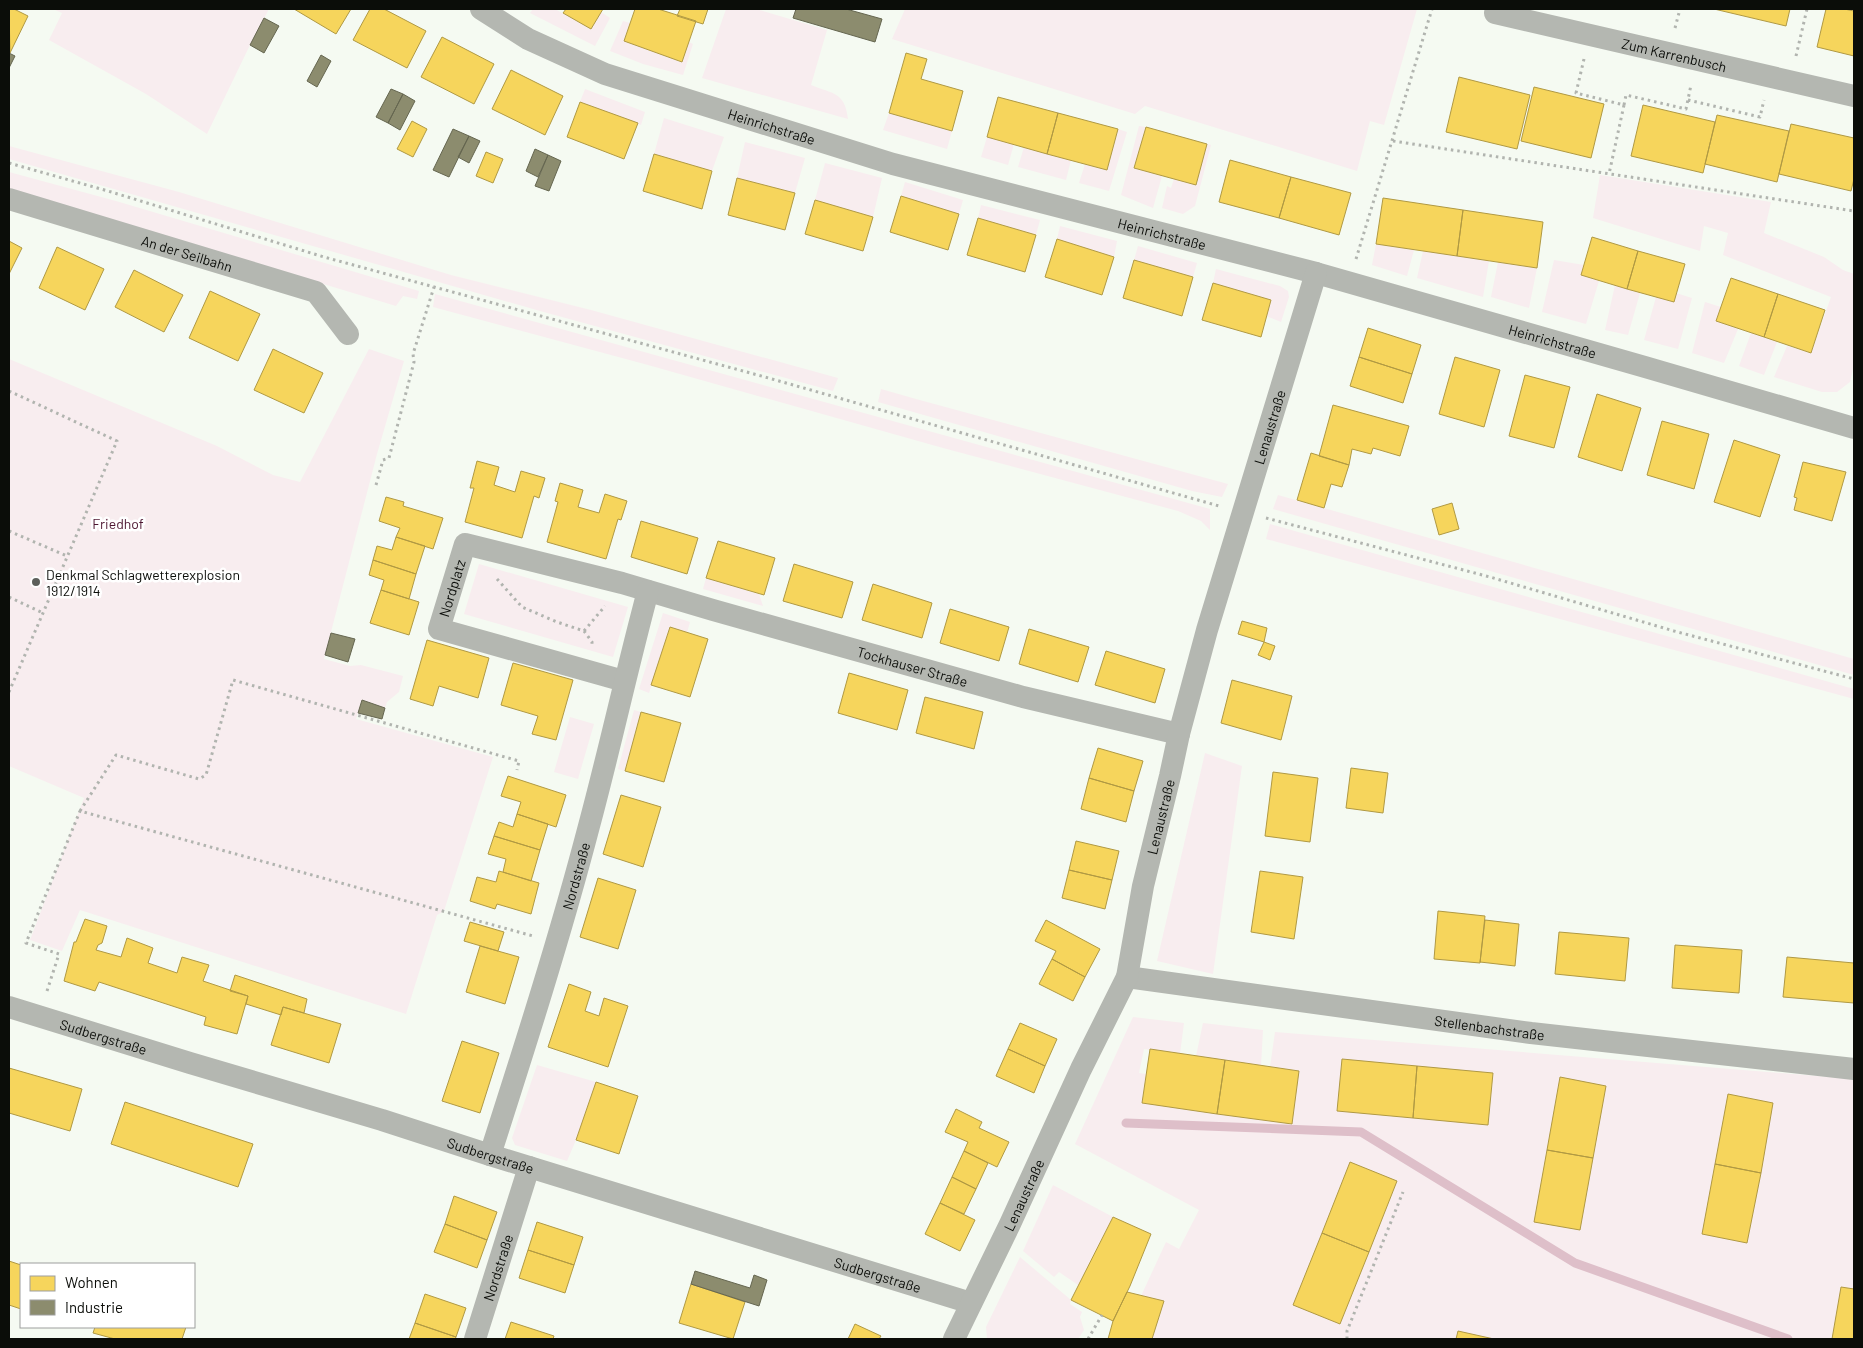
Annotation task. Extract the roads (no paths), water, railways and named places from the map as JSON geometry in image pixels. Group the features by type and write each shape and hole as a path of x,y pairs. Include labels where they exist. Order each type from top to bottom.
{"street":[{"name":"Heinrichstraße","path":"481,9 528,39 605,74 893,164 1349,283 1854,428"},
{"name":"Zum Karrenbusch","path":"1495,13 1854,96"},
{"name":"An der Seilbahn","path":"9,199 316,292 348,334"},
{"name":"Lenaustraße","path":"954,1339 1010,1224 1081,1069 1127,977 1143,886 1170,776 1178,734 1207,630 1316,274"},
{"name":"Nordplatz","path":"624,681 439,629 465,544 648,591"},
{"name":"Tockhauser Straße","path":"648,591 1023,697 1178,734"},
{"name":"Nordstraße","path":"490,1155 536,1012 590,826 624,681 648,591"},
{"name":"Stellenbachstraße","path":"1127,977 1531,1033 1854,1069"},
{"name":"Sudbergstraße","path":"9,1007 190,1064 382,1120 528,1167 971,1303"},
{"name":"Nordstraße","path":"475,1339 528,1167"}],"waterway":[{"path":"1126,1123 1361,1132 1575,1263 1788,1339"}],"place":[{"name":"Denkmal Schlagwetterexplosion 1912/1914","path":"36,582"}],"park label":[{"name":"Friedhof","path":"118,523"}]}
